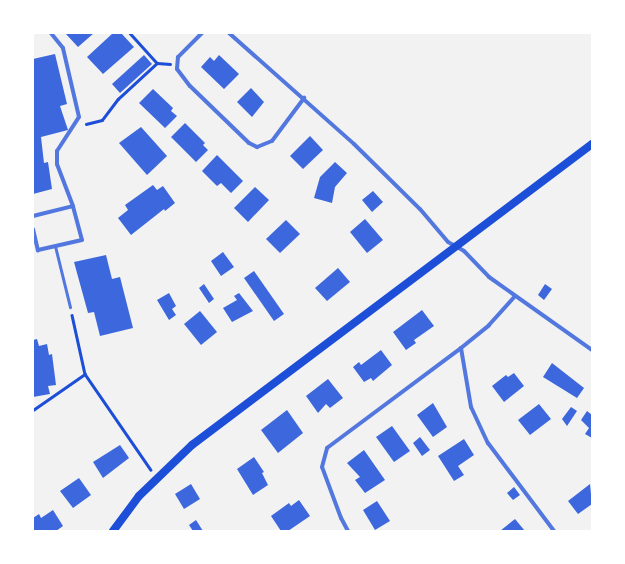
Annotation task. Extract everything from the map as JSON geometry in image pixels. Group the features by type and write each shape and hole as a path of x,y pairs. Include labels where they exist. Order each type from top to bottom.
{"main road":[{"path":"113,531 156,477 219,423 592,144"}],"street":[{"path":"33,229 38,250 82,240 73,206 57,164 56,151 79,117 63,48 51,33"},
{"path":"202,33 184,50 176,65 190,86 249,143 257,147 272,141 304,98"},
{"path":"229,33 304,98 398,187 448,242 515,296 592,350"},
{"path":"33,216 73,206"},
{"path":"348,531 341,518 322,467 327,448 489,326 515,296"},
{"path":"461,348 470,407 488,443 554,531"}],"lane":[{"path":"55,246 70,307"}],"path":[{"path":"130,33 157,63 176,65"},
{"path":"77,121 88,124 102,120 118,99 157,63"},
{"path":"70,307 85,374 156,477"},
{"path":"33,410 85,374"}],"building":[{"path":"65,33 94,33 78,47"},
{"path":"113,33 121,33 134,47 103,74 87,57"},
{"path":"55,54 67,104 60,106 68,130 41,137 44,163 48,162 52,189 33,194 33,59"},
{"path":"144,55 152,64 120,93 112,84"},
{"path":"219,55 239,74 224,89 201,67 210,57 214,61"},
{"path":"251,88 264,102 252,117 237,102"},
{"path":"153,89 173,108 171,111 177,116 165,128 139,103"},
{"path":"185,123 205,143 203,145 208,150 196,162 171,137"},
{"path":"141,127 167,156 147,175 119,143"},
{"path":"310,136 323,150 303,169 290,156"},
{"path":"217,155 243,181 231,193 221,183 217,186 202,171"},
{"path":"335,162 347,173 335,187 332,203 314,198 320,177"},
{"path":"153,185 157,190 163,186 175,203 165,211 164,209 131,235 118,218 128,210 125,205"},
{"path":"255,187 269,200 248,222 234,208"},
{"path":"373,191 383,202 372,212 362,200"},
{"path":"365,219 383,240 367,253 350,232"},
{"path":"286,220 300,234 280,253 266,239"},
{"path":"223,252 234,267 221,276 211,261"},
{"path":"106,255 112,279 120,277 133,328 100,336 94,312 88,313 74,262"},
{"path":"338,268 350,282 327,301 315,288"},
{"path":"254,271 284,314 274,321 244,278"},
{"path":"204,284 214,299 209,303 199,288"},
{"path":"545,284 552,289 544,300 538,295"},
{"path":"169,293 176,306 172,309 176,315 169,320 157,300"},
{"path":"239,293 253,311 232,322 223,308 237,300 234,296"},
{"path":"422,310 434,326 414,340 416,343 406,350 393,332"},
{"path":"200,311 217,332 201,345 184,324"},
{"path":"37,339 39,346 47,344 49,355 52,354 56,385 48,386 50,394 33,397 33,340"},
{"path":"381,350 392,365 373,381 371,378 364,382 353,367 359,362 361,365"},
{"path":"552,363 584,388 577,398 543,377"},
{"path":"514,373 524,386 504,402 492,386 506,375 508,377"},
{"path":"328,379 343,398 330,408 326,404 318,413 306,396"},
{"path":"433,403 447,427 433,437 417,415"},
{"path":"539,404 551,419 530,435 518,420"},
{"path":"571,407 577,411 567,426 562,419"},
{"path":"287,410 303,433 278,453 261,430"},
{"path":"587,411 592,415 592,438 585,434 589,428 581,420"},
{"path":"392,426 410,451 394,462 376,437"},
{"path":"420,437 430,450 422,456 413,443"},
{"path":"464,439 474,455 458,466 464,475 454,481 438,456"},
{"path":"120,445 129,458 103,478 93,462"},
{"path":"364,450 385,480 365,493 355,480 360,477 347,463"},
{"path":"254,457 264,472 262,473 268,485 253,495 237,469"},
{"path":"79,478 91,495 73,508 60,491"},
{"path":"191,484 200,499 184,509 175,494"},
{"path":"590,484 592,504 578,514 568,501"},
{"path":"514,487 520,495 513,500 507,493"},
{"path":"299,500 310,516 288,531 281,531 271,516 289,503 291,506"},
{"path":"377,501 390,521 375,530 363,510"},
{"path":"53,510 63,526 56,531 34,531 33,518 39,514 41,518"},
{"path":"515,519 525,531 500,531"},
{"path":"196,520 203,531 193,531 189,525"}]}
